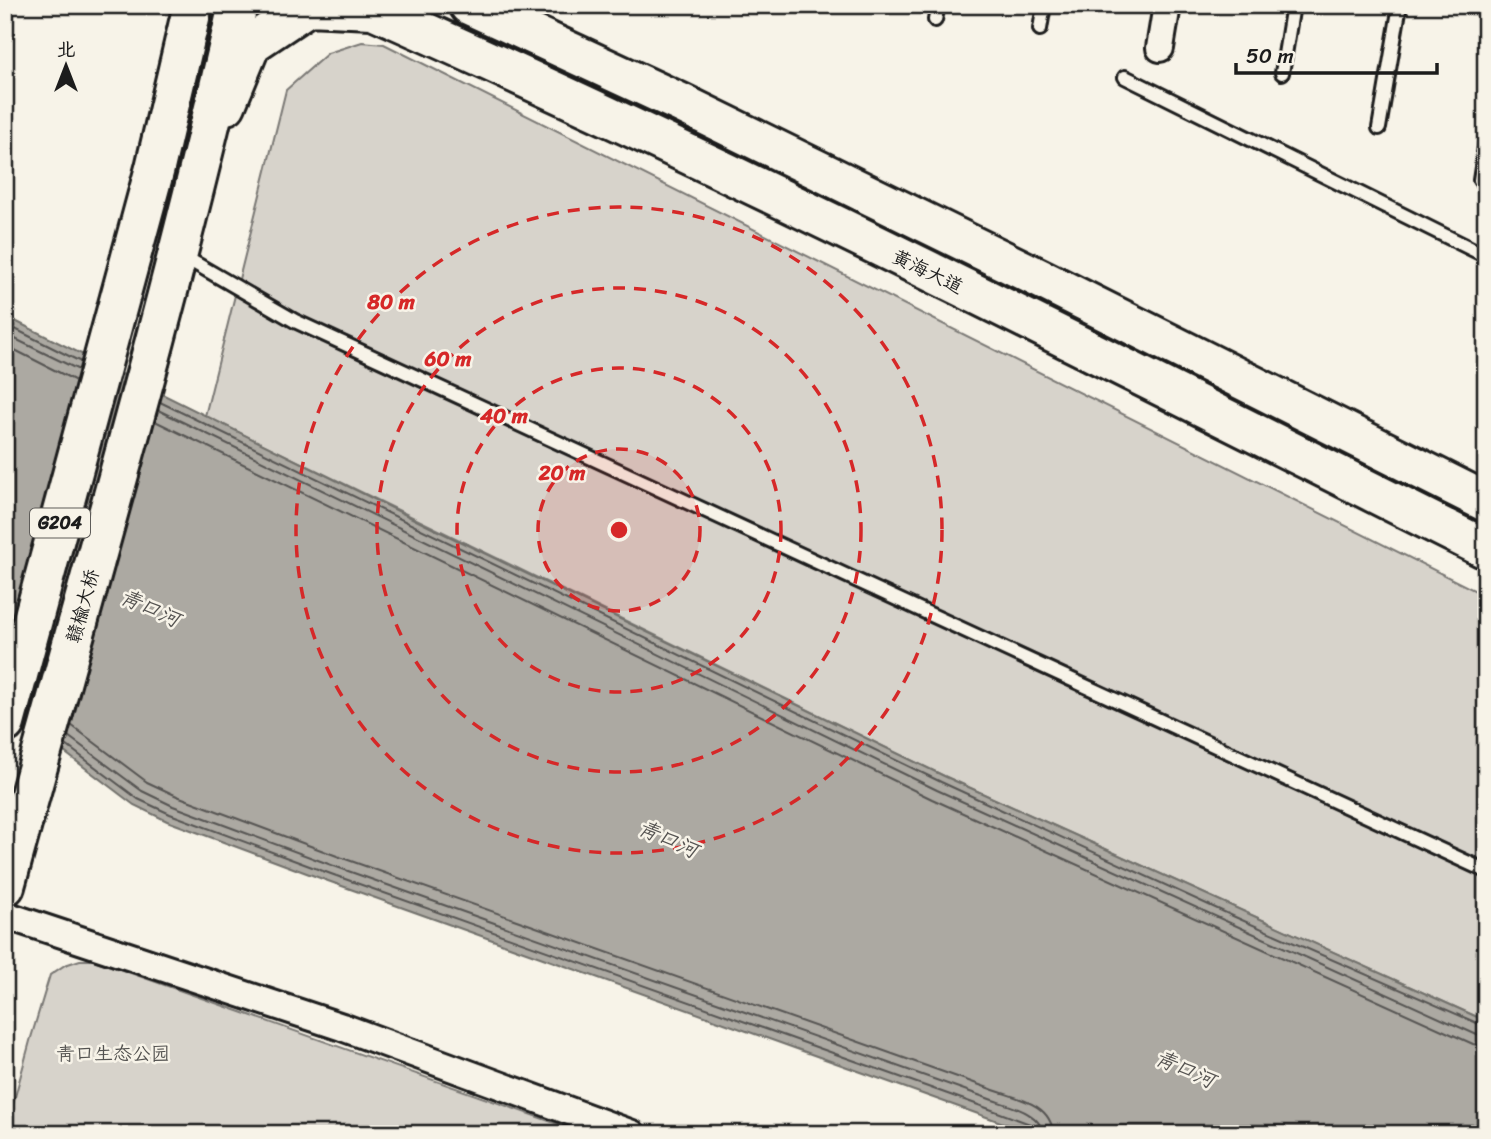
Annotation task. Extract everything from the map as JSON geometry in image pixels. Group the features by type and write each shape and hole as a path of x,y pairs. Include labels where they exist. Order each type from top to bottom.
{"main road":[{"name":"G204","path":"5,723 155,168 193,5"},
{"name":"G204","path":"178,253 238,5"},
{"path":"469,5 681,103 1486,502"},
{"path":"197,179 251,44 308,6 368,7"},
{"name":"黄海大道","path":"368,7 675,148 1024,318 1486,549"},
{"name":"赣榆大桥","path":"5,886 178,253"}],"street":[{"path":"1160,48 1167,5"},
{"path":"5,915 342,1027 632,1134"}],"lane":[{"path":"935,20 938,5"},
{"path":"1040,29 1044,5"},
{"path":"1282,73 1293,5"},
{"path":"1379,128 1400,5"},
{"path":"1125,77 1486,256"},
{"path":"1480,180 1486,141"},
{"path":"178,253 295,321 1486,871"}],"green space":[{"path":"362,42 384,44 1486,596 1486,1021 944,776 205,416 286,90 328,53"},
{"name":"青口生态公园","path":"80,960 94,960 586,1134 5,1134 50,975 65,965"}],"water":[{"name":"青口河","path":"5,316 430,527 944,776 1486,1021 1486,1134 1034,1134 328,881 167,821 134,805 5,707"}]}
